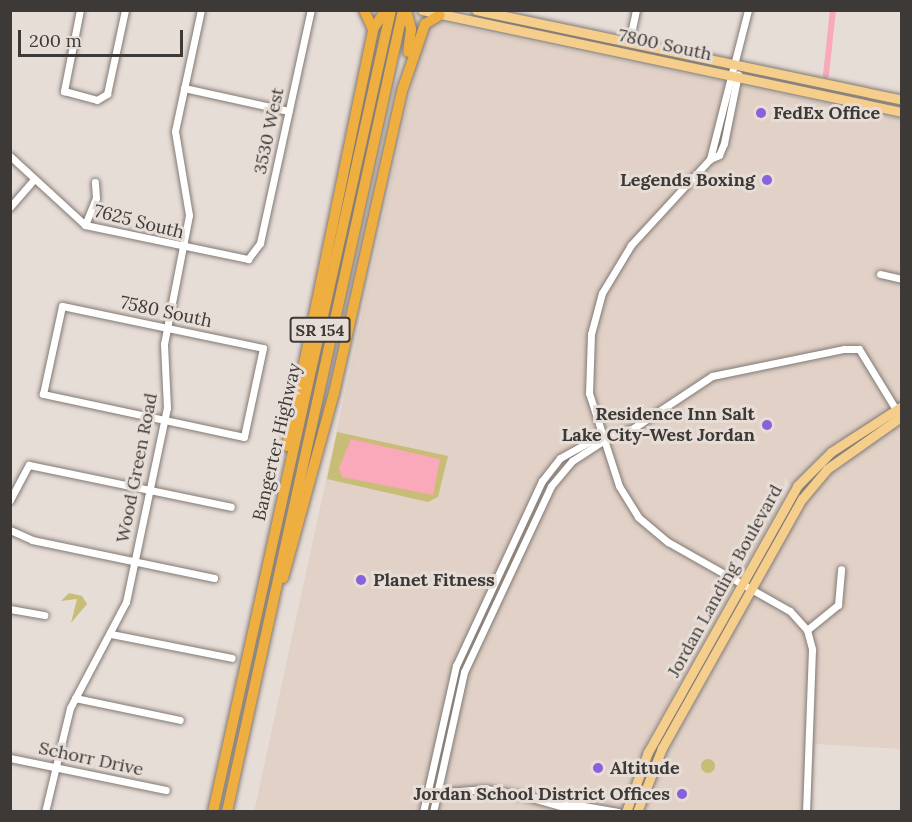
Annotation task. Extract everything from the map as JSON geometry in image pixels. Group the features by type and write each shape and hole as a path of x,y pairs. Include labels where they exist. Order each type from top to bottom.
{"highway":[{"path":"364,10 374,29"},
{"path":"279,509 290,424 374,29 386,10"},
{"name":"Bangerter Highway","path":"213,812 391,10"},
{"path":"273,599 293,550 316,465 403,88 411,35 405,10"},
{"name":"Bangerter Highway","path":"227,812 405,10"},
{"path":"403,88 425,24 441,15"},
{"path":"232,812 235,774"}],"main road":[{"name":"7800 South","path":"422,10 902,111"},
{"name":"7800 South","path":"476,10 902,100"},
{"path":"824,95 868,93"},
{"name":"Jordan Landing Boulevard","path":"626,812 648,752 742,584 807,474 900,412"},
{"name":"Jordan Landing Boulevard","path":"637,812 662,748 751,589 814,483 900,412"}],"street":[{"path":"80,10 64,91 105,100 125,10"},
{"name":"Wood Green Road","path":"45,812 75,698 126,602 165,418 167,329 189,215 175,145 184,88 201,10"},
{"name":"3530 West","path":"254,256 311,10"},
{"path":"628,43 636,10"},
{"path":"748,10 735,77 710,159 631,245 602,293 588,366 592,413 619,486 650,530 794,613 807,630 812,650 806,812"},
{"path":"184,88 289,111"},
{"name":"7625 South","path":"10,156 85,225 240,261 254,256"},
{"path":"10,207 34,179"},
{"path":"85,225 96,198 95,182"},
{"path":"880,274 902,279"},
{"name":"7580 South","path":"62,306 167,329 263,348 244,437 165,418 43,394 62,306"},
{"path":"423,812 456,666 542,481 569,452 603,441 640,424 712,376 844,350 859,349 900,412"},
{"path":"433,812 464,672 544,502 562,470 603,441"},
{"path":"10,500 29,465 231,507"},
{"path":"10,530 32,540 214,578"},
{"path":"807,630 838,605 841,569"},
{"path":"10,609 44,615"},
{"path":"111,634 232,658"},
{"path":"75,698 180,720"},
{"name":"Schorr Drive","path":"10,758 166,790"},
{"path":"427,791 437,794 486,789 618,812"},
{"path":"528,796 581,812"}],"shaded area":[{"path":"438,22 901,119 902,397 888,405 902,409 901,749 815,744 812,811 643,811 667,752 804,507 785,477 782,501 647,741 621,811 254,812 421,43 429,23"},
{"path":"337,432 448,456 438,497 428,502 327,479"},
{"path":"351,439 440,459 433,495 342,477 339,468"},
{"path":"827,461 803,493 753,576 797,492"},
{"path":"69,593 82,596 87,604 71,623 77,599 61,601"},
{"path":"722,630 654,756 633,806 652,750"},
{"path":"708,759 713,761 715,766 713,771 708,773 703,771 701,766 703,761"}],"waterway":[{"path":"826,75 833,10"}],"place":[{"name":"FedEx Office","path":"761,113"},
{"name":"Legends Boxing","path":"767,180"},
{"name":"Residence Inn Salt Lake City-West Jordan","path":"767,425"},
{"name":"Planet Fitness","path":"361,580"},
{"name":"Altitude","path":"598,768"},
{"name":"Jordan School District Offices","path":"682,794"}]}
